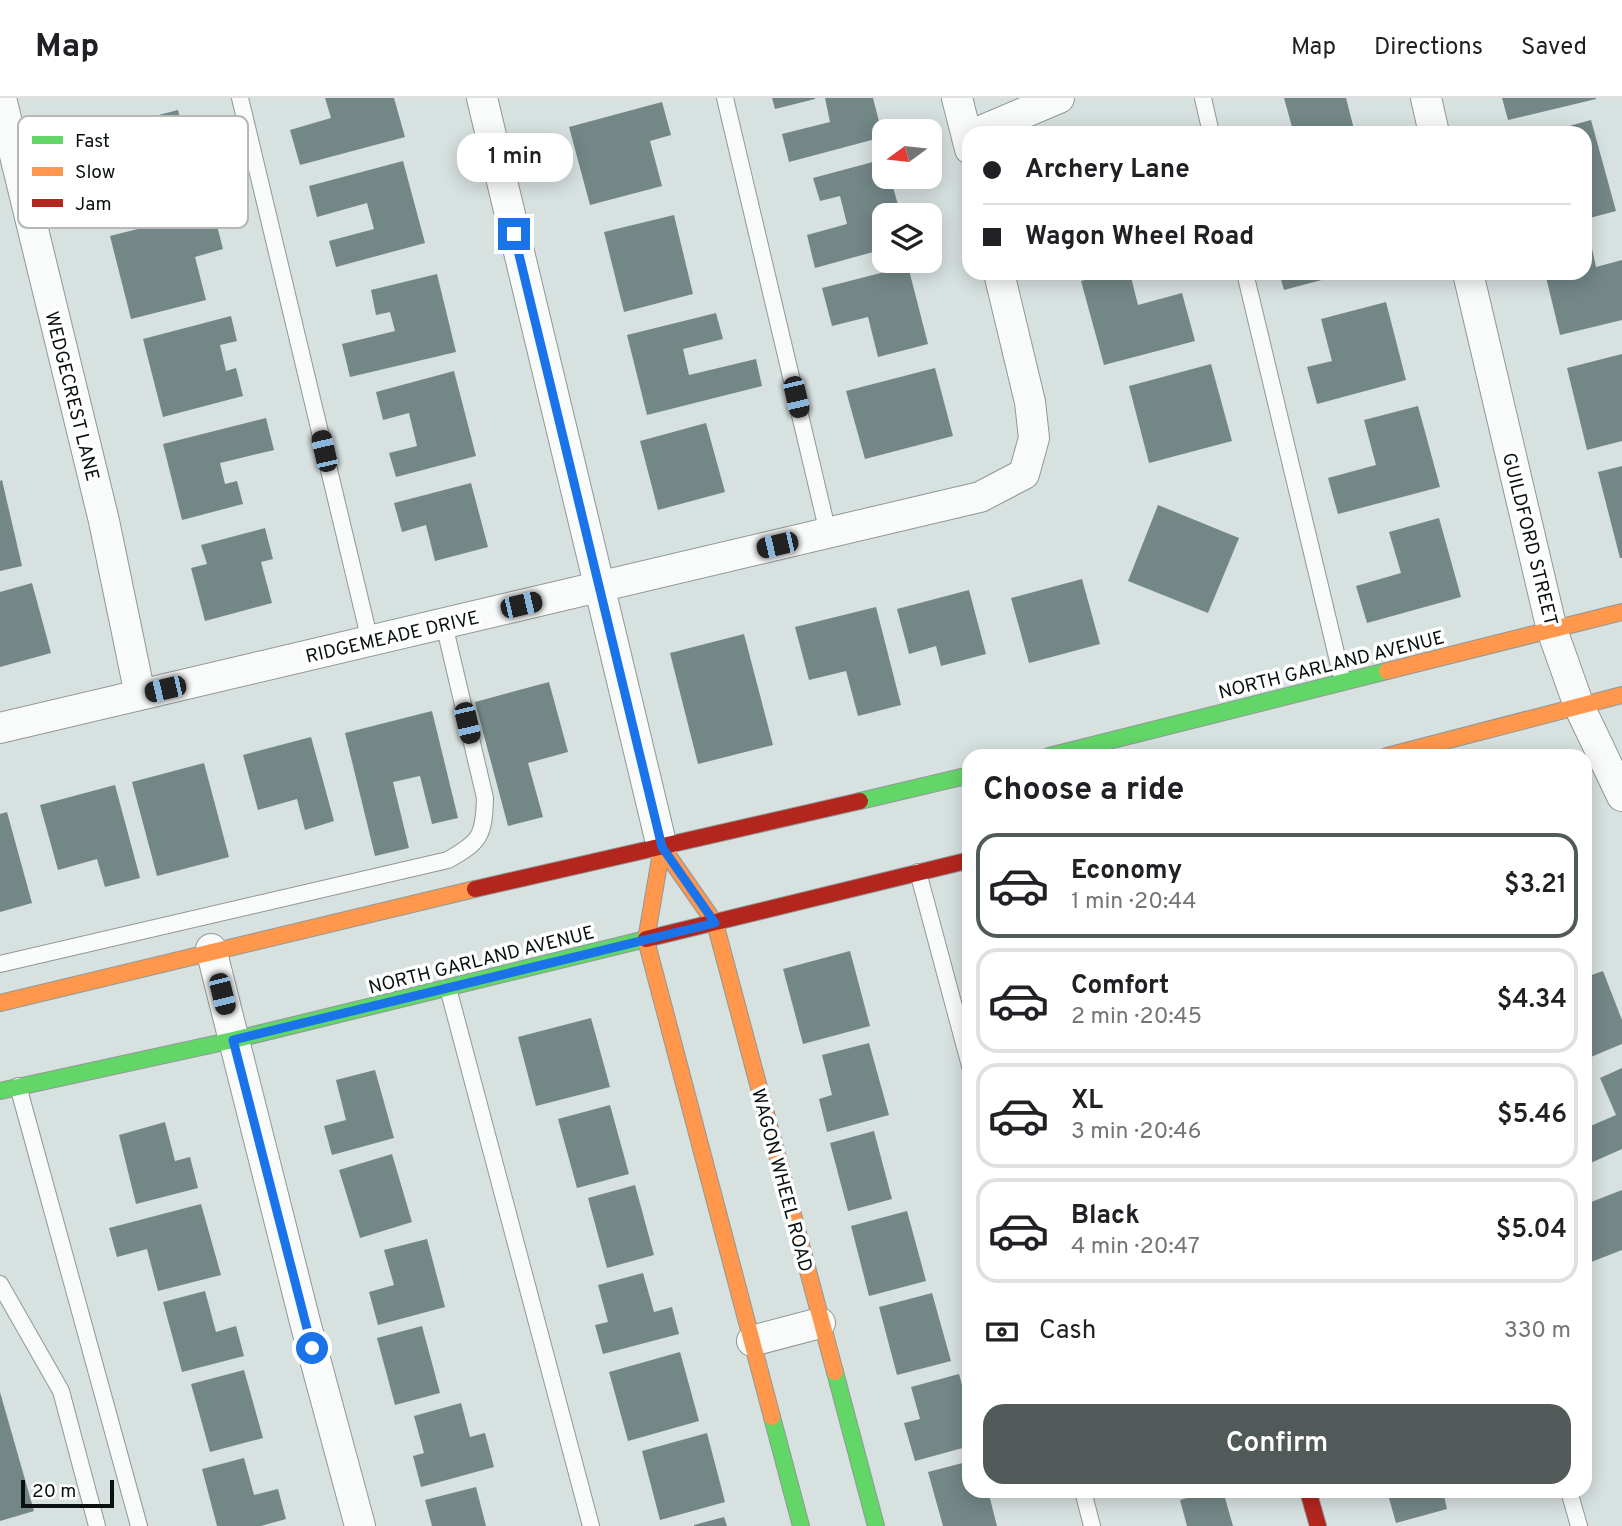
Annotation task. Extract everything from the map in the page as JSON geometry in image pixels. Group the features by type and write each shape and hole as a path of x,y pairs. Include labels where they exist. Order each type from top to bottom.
{"main road":[{"name":"NORTH GARLAND AVENUE","path":"1107,749 1343,682 1622,612"},
{"path":"1414,749 1622,695"},
{"path":"0,1003 211,948 427,897 662,847 962,777"},
{"name":"WAGON WHEEL ROAD","path":"662,847 715,923 876,1526"},
{"name":"WAGON WHEEL ROAD","path":"662,847 646,940 801,1526"},
{"name":"NORTH GARLAND AVENUE","path":"0,1091 233,1040 962,862"},
{"path":"1310,1498 1318,1526"}],"street":[{"name":"WEDGECREST LANE","path":"1,98 18,168"},
{"name":"WAGON WHEEL ROAD","path":"482,98 662,847"},
{"path":"957,98 966,126"},
{"path":"998,126 1059,98"},
{"path":"1426,98 1432,126"},
{"name":"WEDGECREST LANE","path":"33,228 104,521 140,695"},
{"name":"RIDGEMEADE DRIVE","path":"0,728 980,497 1024,474 1034,438 1030,401 1001,280"},
{"name":"GUILDFORD STREET","path":"1470,280 1552,630 1579,706 1622,796"},
{"path":"211,948 360,1526"},
{"path":"752,1340 820,1323"}],"lane":[{"path":"240,98 244,116"},
{"path":"725,98 828,533"},
{"path":"1203,98 1209,126"},
{"path":"248,131 370,641"},
{"path":"1247,280 1343,682"},
{"path":"0,964 449,860 475,845 484,820 485,798 444,624"},
{"path":"918,872 962,1036"},
{"path":"449,988 591,1526"},
{"path":"18,1086 139,1526"},
{"path":"0,1284 61,1391 97,1526"},
{"path":"1085,1498 1092,1526"},
{"path":"1571,1498 1579,1526"}],"building":[{"path":"325,98 394,98 405,137 300,165 290,130 331,118"},
{"path":"772,98 815,98 815,99 775,109"},
{"path":"825,98 873,98 878,119 872,119 872,140 789,162 782,134 830,122"},
{"path":"1284,98 1346,98 1353,126 1292,126"},
{"path":"1502,98 1596,98 1596,99 1508,120"},
{"path":"662,102 671,135 650,141 662,186 590,205 569,127"},
{"path":"178,110 180,116 155,116"},
{"path":"1591,120 1616,211 1592,217 1592,126 1569,126"},
{"path":"403,161 425,243 336,267 329,241 374,229 367,203 317,217 309,186"},
{"path":"872,162 872,189 893,189 898,203 872,203 872,252 815,268 807,235 847,224 840,196 820,201 813,178"},
{"path":"674,215 693,294 624,312 604,232"},
{"path":"142,228 218,228 223,249 195,257 206,300 131,319 110,236"},
{"path":"1592,249 1596,267 1622,260 1622,320 1560,335 1547,280 1592,280"},
{"path":"881,273 910,273 928,344 878,357 868,317 832,326 822,288"},
{"path":"437,274 456,352 350,377 342,344 395,331 390,312 376,315 371,290"},
{"path":"1132,280 1138,305 1182,293 1195,341 1104,365 1081,281"},
{"path":"1281,280 1322,280 1284,290"},
{"path":"1386,302 1406,380 1317,404 1307,367 1332,361 1321,319"},
{"path":"716,313 723,339 683,349 689,375 756,359 762,386 647,415 627,335"},
{"path":"231,316 237,341 220,345 226,371 236,368 243,396 163,417 143,339"},
{"path":"1622,354 1622,441 1587,450 1567,368"},
{"path":"1211,364 1232,441 1149,463 1129,386"},
{"path":"935,368 953,436 865,459 846,391"},
{"path":"454,371 476,456 396,477 389,453 417,446 409,413 383,420 376,392"},
{"path":"1418,406 1440,487 1338,514 1328,478 1376,465 1364,420"},
{"path":"266,418 274,450 220,463 225,484 237,481 243,504 182,520 163,444"},
{"path":"706,423 725,492 658,510 640,441"},
{"path":"1622,466 1622,558 1620,558 1598,472"},
{"path":"2,480 22,566 0,571 0,481"},
{"path":"471,483 488,547 435,561 426,525 402,532 394,503"},
{"path":"1158,505 1239,538 1208,613 1128,581"},
{"path":"1439,518 1461,597 1367,623 1356,586 1401,573 1389,532"},
{"path":"265,528 273,559 261,562 272,603 205,621 191,568 207,564 201,545"},
{"path":"1082,579 1100,644 1029,663 1011,598"},
{"path":"32,583 51,653 0,667 0,592"},
{"path":"969,590 986,654 941,666 936,646 909,654 897,609"},
{"path":"876,607 901,705 858,716 846,671 809,680 795,627"},
{"path":"744,634 773,745 698,764 670,653"},
{"path":"549,682 568,752 528,763 543,817 508,826 475,702"},
{"path":"432,711 458,818 432,824 420,776 393,782 409,848 375,856 345,733"},
{"path":"311,737 334,821 305,830 297,799 258,810 243,755"},
{"path":"204,763 229,857 157,876 132,782"},
{"path":"115,785 140,878 105,887 97,859 58,870 40,805"},
{"path":"7,812 32,903 0,912 0,814"},
{"path":"850,951 870,1026 803,1044 783,969"},
{"path":"1603,971 1622,1020 1622,1044 1592,1056 1592,975"},
{"path":"591,1018 610,1087 536,1106 518,1037"},
{"path":"869,1043 889,1115 827,1132 819,1099 832,1095 822,1055"},
{"path":"1622,1068 1622,1149 1592,1162 1592,1125 1616,1115 1600,1078"},
{"path":"375,1070 394,1138 332,1155 324,1126 346,1120 336,1080"},
{"path":"610,1105 629,1174 577,1188 558,1119"},
{"path":"165,1122 175,1161 190,1157 198,1188 136,1204 119,1135"},
{"path":"874,1131 892,1199 848,1211 830,1143"},
{"path":"392,1154 412,1222 360,1238 339,1170"},
{"path":"635,1185 654,1255 607,1268 588,1198"},
{"path":"1622,1190 1622,1250 1592,1262 1592,1202"},
{"path":"201,1204 221,1275 158,1291 147,1249 117,1257 109,1228"},
{"path":"907,1211 926,1281 869,1296 851,1226"},
{"path":"427,1239 445,1307 378,1325 369,1292 394,1285 384,1250"},
{"path":"643,1273 654,1312 672,1307 679,1334 603,1354 595,1325 608,1322 598,1285"},
{"path":"205,1291 216,1332 236,1326 244,1356 182,1372 163,1302"},
{"path":"932,1293 951,1361 897,1375 879,1307"},
{"path":"422,1326 440,1393 395,1405 377,1338"},
{"path":"680,1352 699,1421 628,1441 609,1372"},
{"path":"244,1370 263,1438 210,1452 191,1384"},
{"path":"959,1374 962,1385 962,1448 915,1461 904,1423 920,1419 911,1387"},
{"path":"0,1392 34,1511 0,1521"},
{"path":"461,1403 470,1437 485,1433 494,1467 421,1487 413,1456 424,1453 414,1416"},
{"path":"707,1433 725,1502 660,1520 642,1451"},
{"path":"244,1458 254,1495 278,1489 286,1519 261,1526 217,1526 202,1469"},
{"path":"962,1463 962,1498 990,1498 997,1526 943,1526 928,1472"},
{"path":"476,1487 486,1526 432,1526 425,1500"},
{"path":"1225,1498 1233,1526 1187,1526 1180,1500"},
{"path":"1389,1498 1445,1498 1447,1509 1396,1523"},
{"path":"724,1517 727,1526 694,1526 694,1525"}],"traffic: fast":[{"path":"1077,749 1387,671"},
{"path":"860,801 962,777"},
{"path":"0,1091 233,1040 646,939"},
{"path":"835,1372 876,1526"},
{"path":"772,1417 801,1526"}],"traffic: slow":[{"path":"1387,671 1622,612"},
{"path":"1414,749 1622,695"},
{"path":"662,847 715,923 835,1372"},
{"path":"662,847 646,940 772,1417"},
{"path":"0,1003 475,889"}],"traffic: jam":[{"path":"475,889 860,801"},
{"path":"646,939 962,862"},
{"path":"1310,1498 1318,1526"}],"route":[{"path":"312,1348 233,1040 715,923 662,847 514,234"}]}
